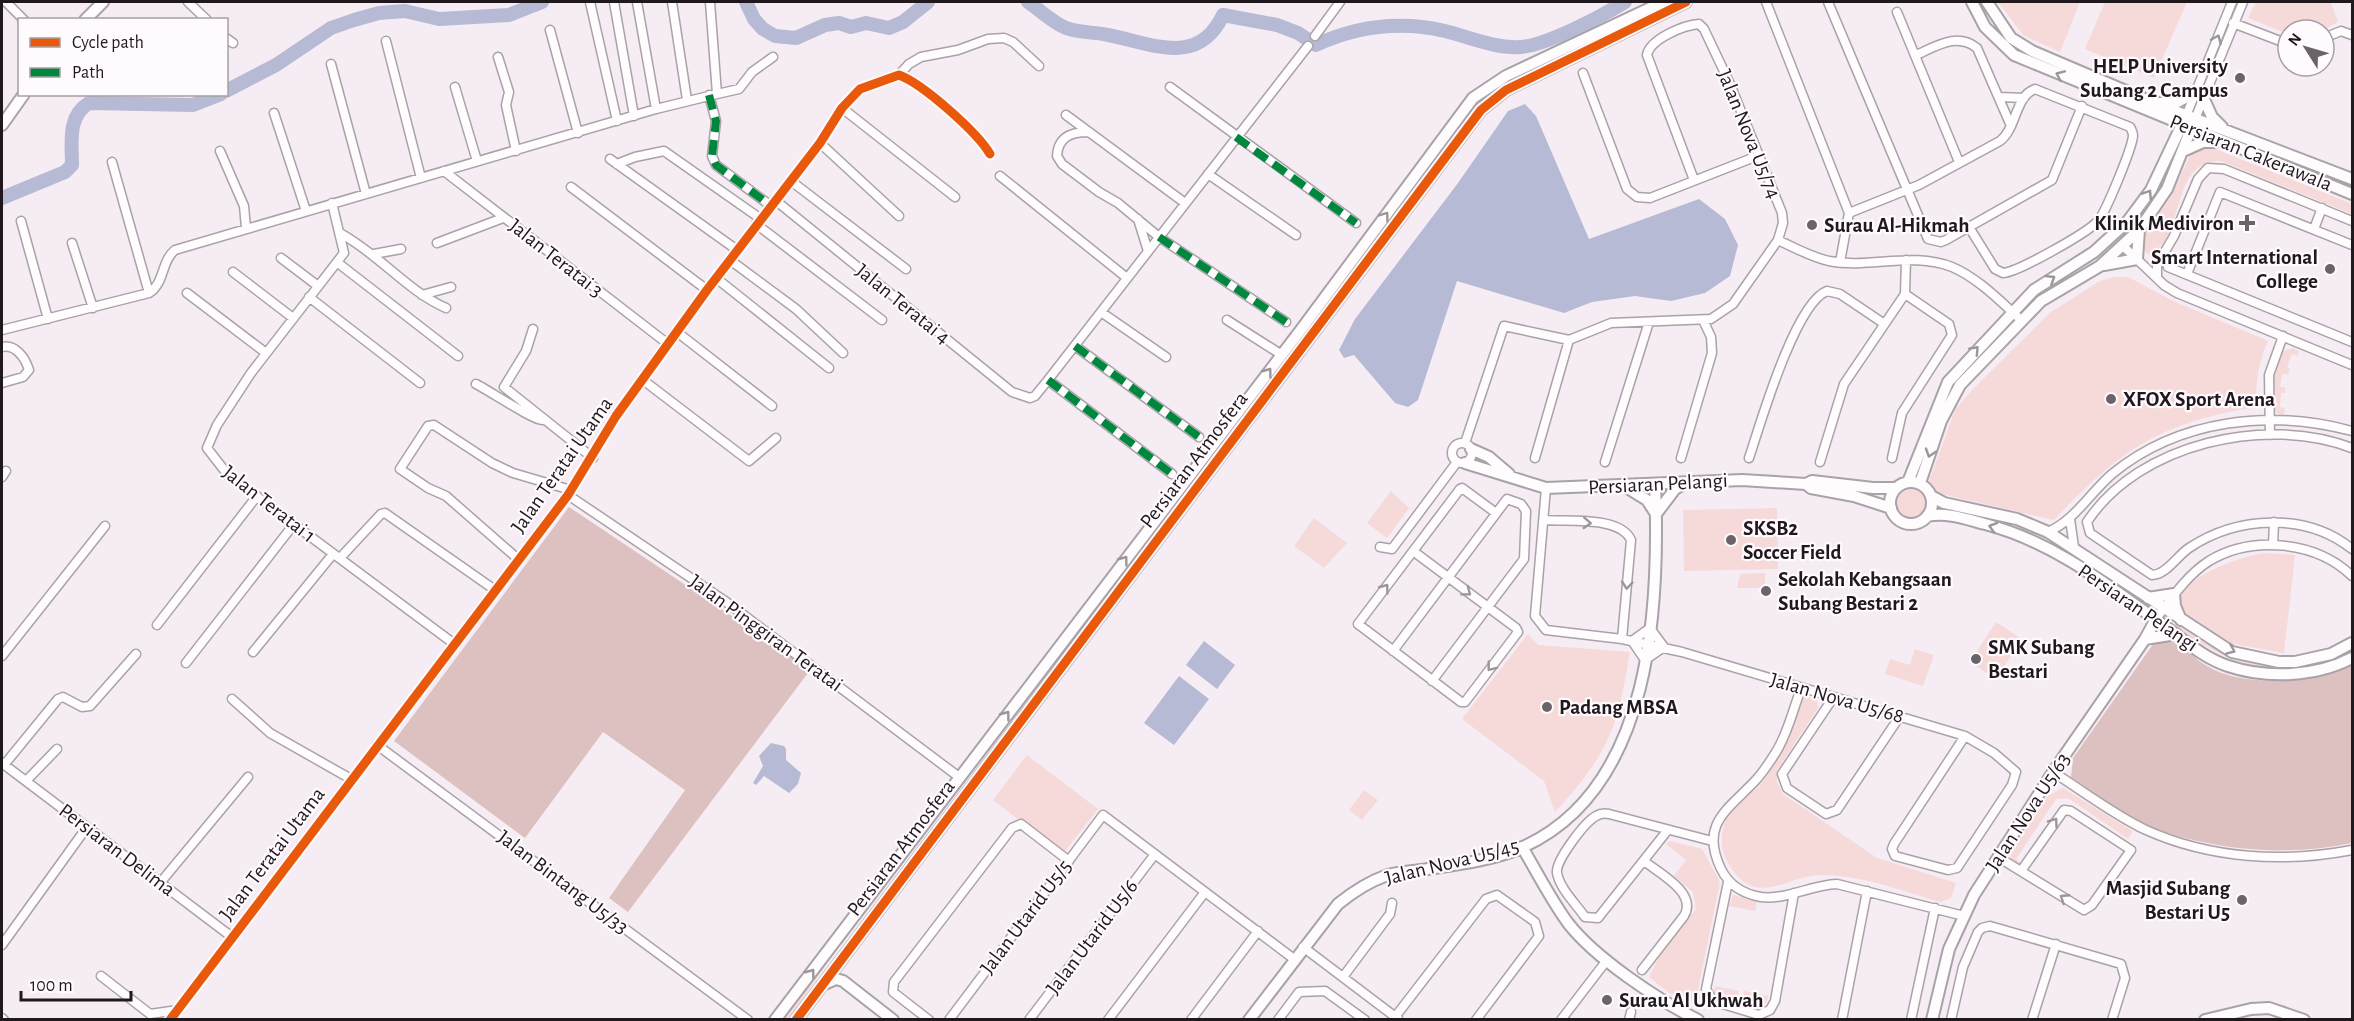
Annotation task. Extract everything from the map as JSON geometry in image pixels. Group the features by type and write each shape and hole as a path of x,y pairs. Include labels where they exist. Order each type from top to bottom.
{"street":[{"path":"6,2 22,18"},
{"path":"88,18 103,2"},
{"path":"188,2 205,18"},
{"path":"590,2 617,121"},
{"path":"614,2 634,116"},
{"path":"637,2 656,109"},
{"path":"672,2 687,100"},
{"name":"Jalan Teratai 4","path":"710,2 716,121 712,147 716,165 773,203 1012,392 1024,398 1035,396 1048,380"},
{"path":"1315,36 1340,2"},
{"name":"Persiaran Atmosfera","path":"796,1020 842,957 872,905 960,777 1282,355 1473,98 1506,76 1664,2"},
{"name":"Persiaran Atmosfera","path":"776,1020 872,905 1481,110 1506,90 1686,2"},
{"path":"1766,2 1849,213 1840,262"},
{"path":"1828,2 1928,239 1941,242 2052,180 2082,106"},
{"name":"Persiaran Cakerawala","path":"1972,2 1985,27 2014,55 2226,137 2352,194"},
{"name":"Persiaran Cakerawala","path":"1988,2 2004,30 2019,44 2152,108"},
{"path":"2094,252 2128,220 2142,203 2178,149 2226,137 2199,95 2201,76 2232,2"},
{"path":"1920,483 1949,401 1960,384 2020,320 2041,302 2100,266 2123,246 2139,230 2167,189 2188,122 2199,95 2210,80 2243,2"},
{"path":"1897,12 1959,162"},
{"path":"2234,23 2276,39"},
{"name":"Jalan Nova U5/74","path":"1694,180 1647,55 1654,42 1686,27 1699,24 1704,29 1760,155 1782,213 1783,223 1778,240"},
{"path":"550,30 578,133"},
{"path":"2336,33 2342,30 2352,35"},
{"name":"Jalan Teratai Utama","path":"170,1020 569,493 593,458 616,416 707,290 820,143 842,108 860,89 899,75 909,64 921,57 957,50 988,39 1004,39 1013,42 1039,66"},
{"path":"1916,55 1951,40 1960,40 1973,45 1977,48 2011,126"},
{"path":"386,42 421,178"},
{"path":"1172,474 1048,380 1308,46"},
{"path":"498,57 509,92 506,105 516,150"},
{"path":"2,330 149,293 159,284 168,257 175,250 687,100 739,89 752,72 773,57"},
{"path":"331,64 366,194"},
{"path":"1583,73 1627,189 1637,197 1650,198 1760,155"},
{"path":"899,75 909,79 929,95 983,142 990,154"},
{"path":"2201,76 2210,80"},
{"path":"455,87 477,161"},
{"path":"1170,87 1356,223"},
{"path":"1849,213 1907,189 2000,141 2011,126 2030,90 2039,89 2126,124 2133,134 2118,178 2098,222 2038,258 2002,273 1995,269 1969,227"},
{"path":"2178,149 2152,108 2199,95"},
{"path":"3,119 22,96"},
{"path":"1999,97 2024,98"},
{"path":"842,108 956,197"},
{"path":"274,113 306,211"},
{"path":"1066,115 1185,203"},
{"path":"1088,132 1075,132 1067,135 1061,142 1057,156 1062,164 1159,237 1286,322"},
{"name":"Persiaran Cakerawala","path":"2226,137 2352,179"},
{"path":"820,143 899,216"},
{"path":"737,250 614,162 664,151 759,222 882,320"},
{"path":"220,152 244,206 246,228"},
{"path":"112,162 149,293"},
{"path":"2157,279 2156,270 2162,254 2174,236 2198,179 2208,168 2224,169 2352,221"},
{"name":"Jalan Teratai 3","path":"444,171 669,344"},
{"path":"1208,174 1296,235"},
{"path":"1000,176 1127,278"},
{"path":"791,181 906,269"},
{"path":"571,187 707,290"},
{"path":"2187,274 2220,192 2352,245"},
{"path":"332,203 345,250 338,262 458,356"},
{"path":"2314,229 2322,208"},
{"path":"437,243 503,218"},
{"path":"1137,219 1148,251"},
{"path":"21,221 48,319"},
{"path":"2137,259 2139,230"},
{"path":"340,233 374,254 422,295 446,308"},
{"path":"1380,547 1392,549 1461,462 1472,456 1468,446 1504,326 1569,340 1611,323 1703,320 1718,315 1733,304 1778,240 1811,255 1840,262 1906,260 1934,262 1955,268 1979,283 2020,320"},
{"path":"72,243 93,308"},
{"path":"1908,482 1948,382 2011,311 2034,290 2094,252 2114,243 2123,246 2157,279 2177,293 2352,365"},
{"path":"374,254 401,249"},
{"path":"2100,266 2115,261 2153,259 2162,254"},
{"path":"281,258 318,286"},
{"path":"730,260 796,309 843,353"},
{"path":"1820,462 1844,384 1883,323 1905,294 1906,260"},
{"name":"Jalan Teratai 1","path":"338,262 266,353 216,425 207,448 228,475 453,644"},
{"path":"2168,267 2352,342"},
{"path":"234,272 293,318"},
{"path":"716,278 829,368"},
{"path":"422,295 451,287"},
{"path":"1749,458 1783,355 1817,296 1827,291 1840,294 1883,323"},
{"path":"187,293 266,353"},
{"path":"1892,458 1902,413 1952,335 1948,324 1905,294"},
{"path":"309,297 420,383"},
{"path":"1101,312 1166,357"},
{"path":"1227,320 1282,355"},
{"path":"1681,458 1712,353 1711,337 1703,320"},
{"path":"1605,462 1649,322"},
{"path":"533,328 526,351 504,387 593,458"},
{"path":"677,332 772,406"},
{"path":"2270,435 2269,375 2283,336"},
{"path":"1535,458 1569,340"},
{"path":"2,347 9,345 16,349 29,369 23,377 2,383"},
{"path":"1075,346 1199,437"},
{"path":"643,380 749,461 776,438"},
{"path":"476,384 500,396 533,419 544,420"},
{"path":"2048,532 2070,519 2102,483 2148,448 2206,427 2268,419 2326,424 2352,431"},
{"name":"Jalan Pinggiran Teratai","path":"518,560 446,496 428,488 400,469 428,426 434,425 492,463 513,473 569,493 725,601 960,777"},
{"path":"2352,448 2300,436 2270,435 2242,436 2200,444 2169,457 2114,492 2087,522 2090,532 2152,574 2162,572 2188,548 2229,528 2274,522 2319,531 2352,549"},
{"path":"1461,462 1451,454 1453,447 1459,443 1489,457 1511,476"},
{"name":"Persiaran Pelangi","path":"1461,462 1546,488 1625,487 1742,480 1806,484 1812,481 1873,488 1896,488"},
{"path":"1625,487 1647,500 1656,514 1675,489 1685,482"},
{"path":"1908,482 1920,483 1931,496 1932,503 1927,516 1910,524 1898,519 1891,508 1890,499 1896,488 1908,482"},
{"name":"Jalan Nova U5/45","path":"1249,1020 1338,904 1371,882 1392,874 1461,864 1522,847 1581,804 1601,779 1620,748 1631,721 1648,644 1657,581 1655,484"},
{"name":"Persiaran Pelangi","path":"1806,484 1811,488 1854,496 1891,508"},
{"path":"1410,550 1516,628 1518,632 1465,702 1461,702 1432,681 1358,624 1410,550 1462,488 1496,513"},
{"path":"1546,488 1545,520 1616,524 1627,532 1631,540 1622,639"},
{"path":"157,626 257,496"},
{"name":"Persiaran Pelangi","path":"1931,496 1944,503 2017,519 2048,532 2074,547 2181,621 2232,652 2279,662 2311,659 2331,654 2352,643"},
{"path":"1393,651 1507,499 1521,504 1526,511 1524,559 1432,681"},
{"path":"253,652 336,556 381,514 386,513 495,590"},
{"name":"Persiaran Pelangi","path":"1927,516 1945,514 1995,527 2048,546 2176,634 2227,666 2278,674 2315,671 2352,658"},
{"path":"2070,519 2074,547"},
{"name":"Jalan Nova U5/68","path":"1545,520 1535,616 1550,632 1622,639 1664,647 1900,716 1965,736 1996,754 2016,772 2012,785 1957,868 1948,870 1895,856 1892,849 1894,844 1965,736"},
{"path":"2273,545 2274,522"},
{"path":"186,663 294,524"},
{"path":"2,656 105,526"},
{"path":"2156,619 2174,594 2199,568 2217,557 2245,548 2273,545 2317,553 2330,559 2352,576"},
{"path":"2148,598 2174,594"},
{"path":"2174,594 2175,606 2181,621"},
{"path":"2139,607 2145,639 2176,634"},
{"name":"Jalan Nova U5/63","path":"1932,1020 1949,949 1964,916 1998,857 2053,772 2145,639 2156,619"},
{"path":"1650,628 1664,647 1645,660 1632,641 1650,628"},
{"path":"3,764 58,699 63,697 82,707 90,706 136,654"},
{"path":"1801,688 1778,749 1761,774 1723,812 1712,841 1717,861 1728,882 1744,892 1762,897 1837,884 1964,916"},
{"path":"1833,698 1782,774 1786,788 1826,814 1837,810 1900,716"},
{"path":"232,699 256,718 270,733 324,764 335,767 351,779"},
{"name":"Jalan Bintang U5/33","path":"377,745 748,1020"},
{"path":"26,781 57,749"},
{"name":"Persiaran Delima","path":"3,764 232,936"},
{"path":"2053,772 2145,829 2209,850 2259,857 2307,856 2352,850"},
{"path":"160,882 248,777"},
{"path":"1998,857 2081,909 2088,909 2131,850 2071,811 2064,810 2021,871"},
{"path":"1667,831 1598,918 1585,917 1563,886 1557,872 1560,860 1589,821 1598,814 1610,814 1667,831 1712,841"},
{"name":"Jalan Utarid U5/5","path":"949,1020 1103,815 1155,854"},
{"path":"929,1020 893,992 894,982 1012,828 1021,824 1069,861"},
{"path":"2,945 87,827"},
{"path":"1535,867 1534,855 1542,834"},
{"path":"1522,847 1568,922 1607,960 1698,1020"},
{"path":"1503,852 1524,859 1535,867"},
{"path":"1155,854 1294,959"},
{"name":"Jalan Utarid U5/6","path":"1029,1020 1155,854"},
{"path":"1642,970 1684,916 1688,905 1685,894 1644,861"},
{"path":"1728,882 1706,988 1713,1001 1758,1015 1770,1010 1775,1001 1794,893"},
{"path":"1842,1020 1867,891"},
{"path":"1108,1020 1205,892"},
{"path":"1303,947 1397,1018 1486,898 1497,895 1535,922 1539,936 1476,1020"},
{"path":"1343,977 1390,914 1392,903"},
{"path":"1911,1020 1935,908"},
{"path":"1951,1020 1963,967 1982,928 1990,926 2121,964 2126,973 2112,1020"},
{"path":"1191,1020 1258,931"},
{"path":"2032,1020 2056,944"},
{"path":"842,957 839,967 843,981 894,1020"},
{"path":"1561,1020 1607,960"},
{"path":"101,976 150,1014 177,1010"},
{"path":"819,987 827,981 843,981"},
{"path":"1278,1020 1299,992 1325,991 1365,1020"},
{"path":"2205,1020 2251,1009 2269,1008 2304,1020"}],"shaded area":[{"path":"1998,2 2080,2 2060,52 2023,35"},
{"path":"2105,2 2187,2 2154,78 2085,49"},
{"path":"2256,2 2327,2 2331,3 2338,22 2336,23 2336,18 2276,18 2276,29 2248,18"},
{"path":"2211,147 2352,204 2352,214 2221,161 2205,164 2193,172 2185,185 2169,232 2162,245 2150,255 2143,250 2141,237 2170,199 2191,153 2196,148"},
{"name":"XFOX Sport Arena","path":"2113,277 2128,277 2173,301 2268,341 2258,373 2257,407 2193,421 2144,443 2100,475 2054,520 1937,493 1929,481 1955,410 1971,391 2051,312 2100,281"},
{"path":"2293,348 2299,351 2297,356 2292,354 2287,367 2290,369 2288,375 2282,374 2280,387 2285,387 2285,393 2281,393 2280,407 2285,408 2284,415 2279,415 2271,402 2271,385 2281,352"},
{"path":"1910,488 1921,493 1926,504 1921,515 1910,520 1899,515 1894,504 1899,493"},
{"path":"1391,491 1409,508 1387,538 1367,523"},
{"path":"1937,505 2049,539 2067,548 2146,605 2047,543 1936,512"},
{"path":"569,507 811,669 628,912 609,898 685,790 603,732 525,838 394,741"},
{"name":"SKSB2 Soccer Field","path":"1777,508 1778,569 1684,571 1683,510"},
{"path":"1314,518 1347,543 1324,568 1294,546"},
{"path":"2265,553 2295,555 2284,653 2233,644 2185,613 2179,604 2182,594 2201,576 2228,563"},
{"path":"1765,573 1765,588 1737,588 1740,574"},
{"path":"1996,622 2022,639 1996,679 1970,662"},
{"path":"2175,623 2218,650 2260,665 2281,667 2304,665 2327,660 2352,650 2352,653 2327,663 2303,668 2281,669 2259,666 2237,661 2216,652 2173,626"},
{"path":"1528,634 1538,645 1630,652 1619,707 1606,742 1583,779 1555,812 1544,781 1462,719"},
{"path":"2165,638 2177,643 2207,666 2241,678 2280,680 2299,678 2352,665 2352,843 2301,850 2275,850 2249,849 2198,841 2139,822 2071,777 2073,758 2151,647 2156,641"},
{"path":"1915,649 1934,655 1923,686 1885,674 1890,659 1910,665"},
{"path":"1808,697 1817,700 1818,708 1777,770 1777,782 1783,794 1877,858 1956,883 1951,898 1940,902 1869,881 1825,875 1811,876 1773,887 1761,888 1750,885 1739,878 1728,863 1723,852 1722,841 1726,819 1771,771 1803,699"},
{"path":"1027,755 1098,809 1063,854 993,800"},
{"path":"2063,788 2131,830 2132,833 2128,839 2068,798 2056,799 2016,859 2022,864 2017,864 2011,859 2011,852 2048,796"},
{"path":"1364,790 1378,800 1362,820 1349,810"},
{"path":"1670,841 1702,849 1720,882 1698,990 1703,1005 1669,993 1649,977 1659,957 1696,909 1693,892 1674,876 1686,860 1666,844"},
{"path":"1733,895 1757,901 1755,911 1729,906"},
{"path":"858,918 789,1019 783,1020"},
{"path":"1715,986 1739,991 1737,1001 1719,998 1714,991"},
{"path":"1744,991 1768,996 1767,1002 1761,1007 1742,1006"}],"water":[{"path":"1525,104 1536,116 1589,239 1699,199 1725,219 1738,245 1730,276 1705,293 1671,301 1635,296 1592,302 1564,313 1457,281 1418,400 1408,407 1395,403 1354,355 1344,358 1339,350 1355,319 1458,183 1508,111"},
{"path":"1204,641 1235,665 1217,689 1186,665"},
{"path":"1179,676 1209,699 1174,745 1144,723"},
{"path":"771,743 784,746 786,760 801,773 798,784 789,793 764,776 756,785 753,783 763,766 759,756"}],"waterway":[{"path":"228,90 276,65 331,28 354,20 379,13 405,11 439,19 509,15 542,2"},
{"path":"746,2 754,19 763,29 775,36 796,38 825,25 839,23 851,27 866,23 889,28 903,22 928,2"},
{"path":"1028,2 1056,23 1071,30 1172,48 1187,47 1201,42 1213,31 1223,15 1277,25 1298,33 1316,45 1347,33 1379,27 1412,26 1445,31 1492,44 1521,47 1559,36 1625,2"},
{"path":"2,198 65,172 72,165 74,123 82,108 89,103 193,105 216,96"}],"marked path":[{"path":"709,95 716,121 712,156 716,165 771,206"},
{"path":"1236,137 1356,223"},
{"path":"1159,237 1286,322"},
{"path":"1075,346 1199,437"},
{"path":"1048,380 1172,474"}],"cycle path":[{"path":"796,1020 1481,110 1506,90 1686,2"},
{"path":"170,1020 568,495 616,416 707,290 820,143 842,108 860,89 899,75 922,88 949,110 974,134 990,154"}],"place":[{"name":"HELP University Subang 2 Campus","path":"2240,78"},
{"name":"Klinik Mediviron","path":"2247,223"},
{"name":"Surau Al-Hikmah","path":"1812,225"},
{"name":"Smart International College","path":"2330,269"},
{"name":"XFOX Sport Arena","path":"2111,399"},
{"name":"SKSB2 Soccer Field","path":"1731,540"},
{"name":"Sekolah Kebangsaan Subang Bestari 2","path":"1766,591"},
{"name":"SMK Subang Bestari","path":"1976,659"},
{"name":"Padang MBSA","path":"1547,707"},
{"name":"Masjid Subang Bestari U5","path":"2242,900"},
{"name":"Surau Al Ukhwah","path":"1607,1000"}]}
